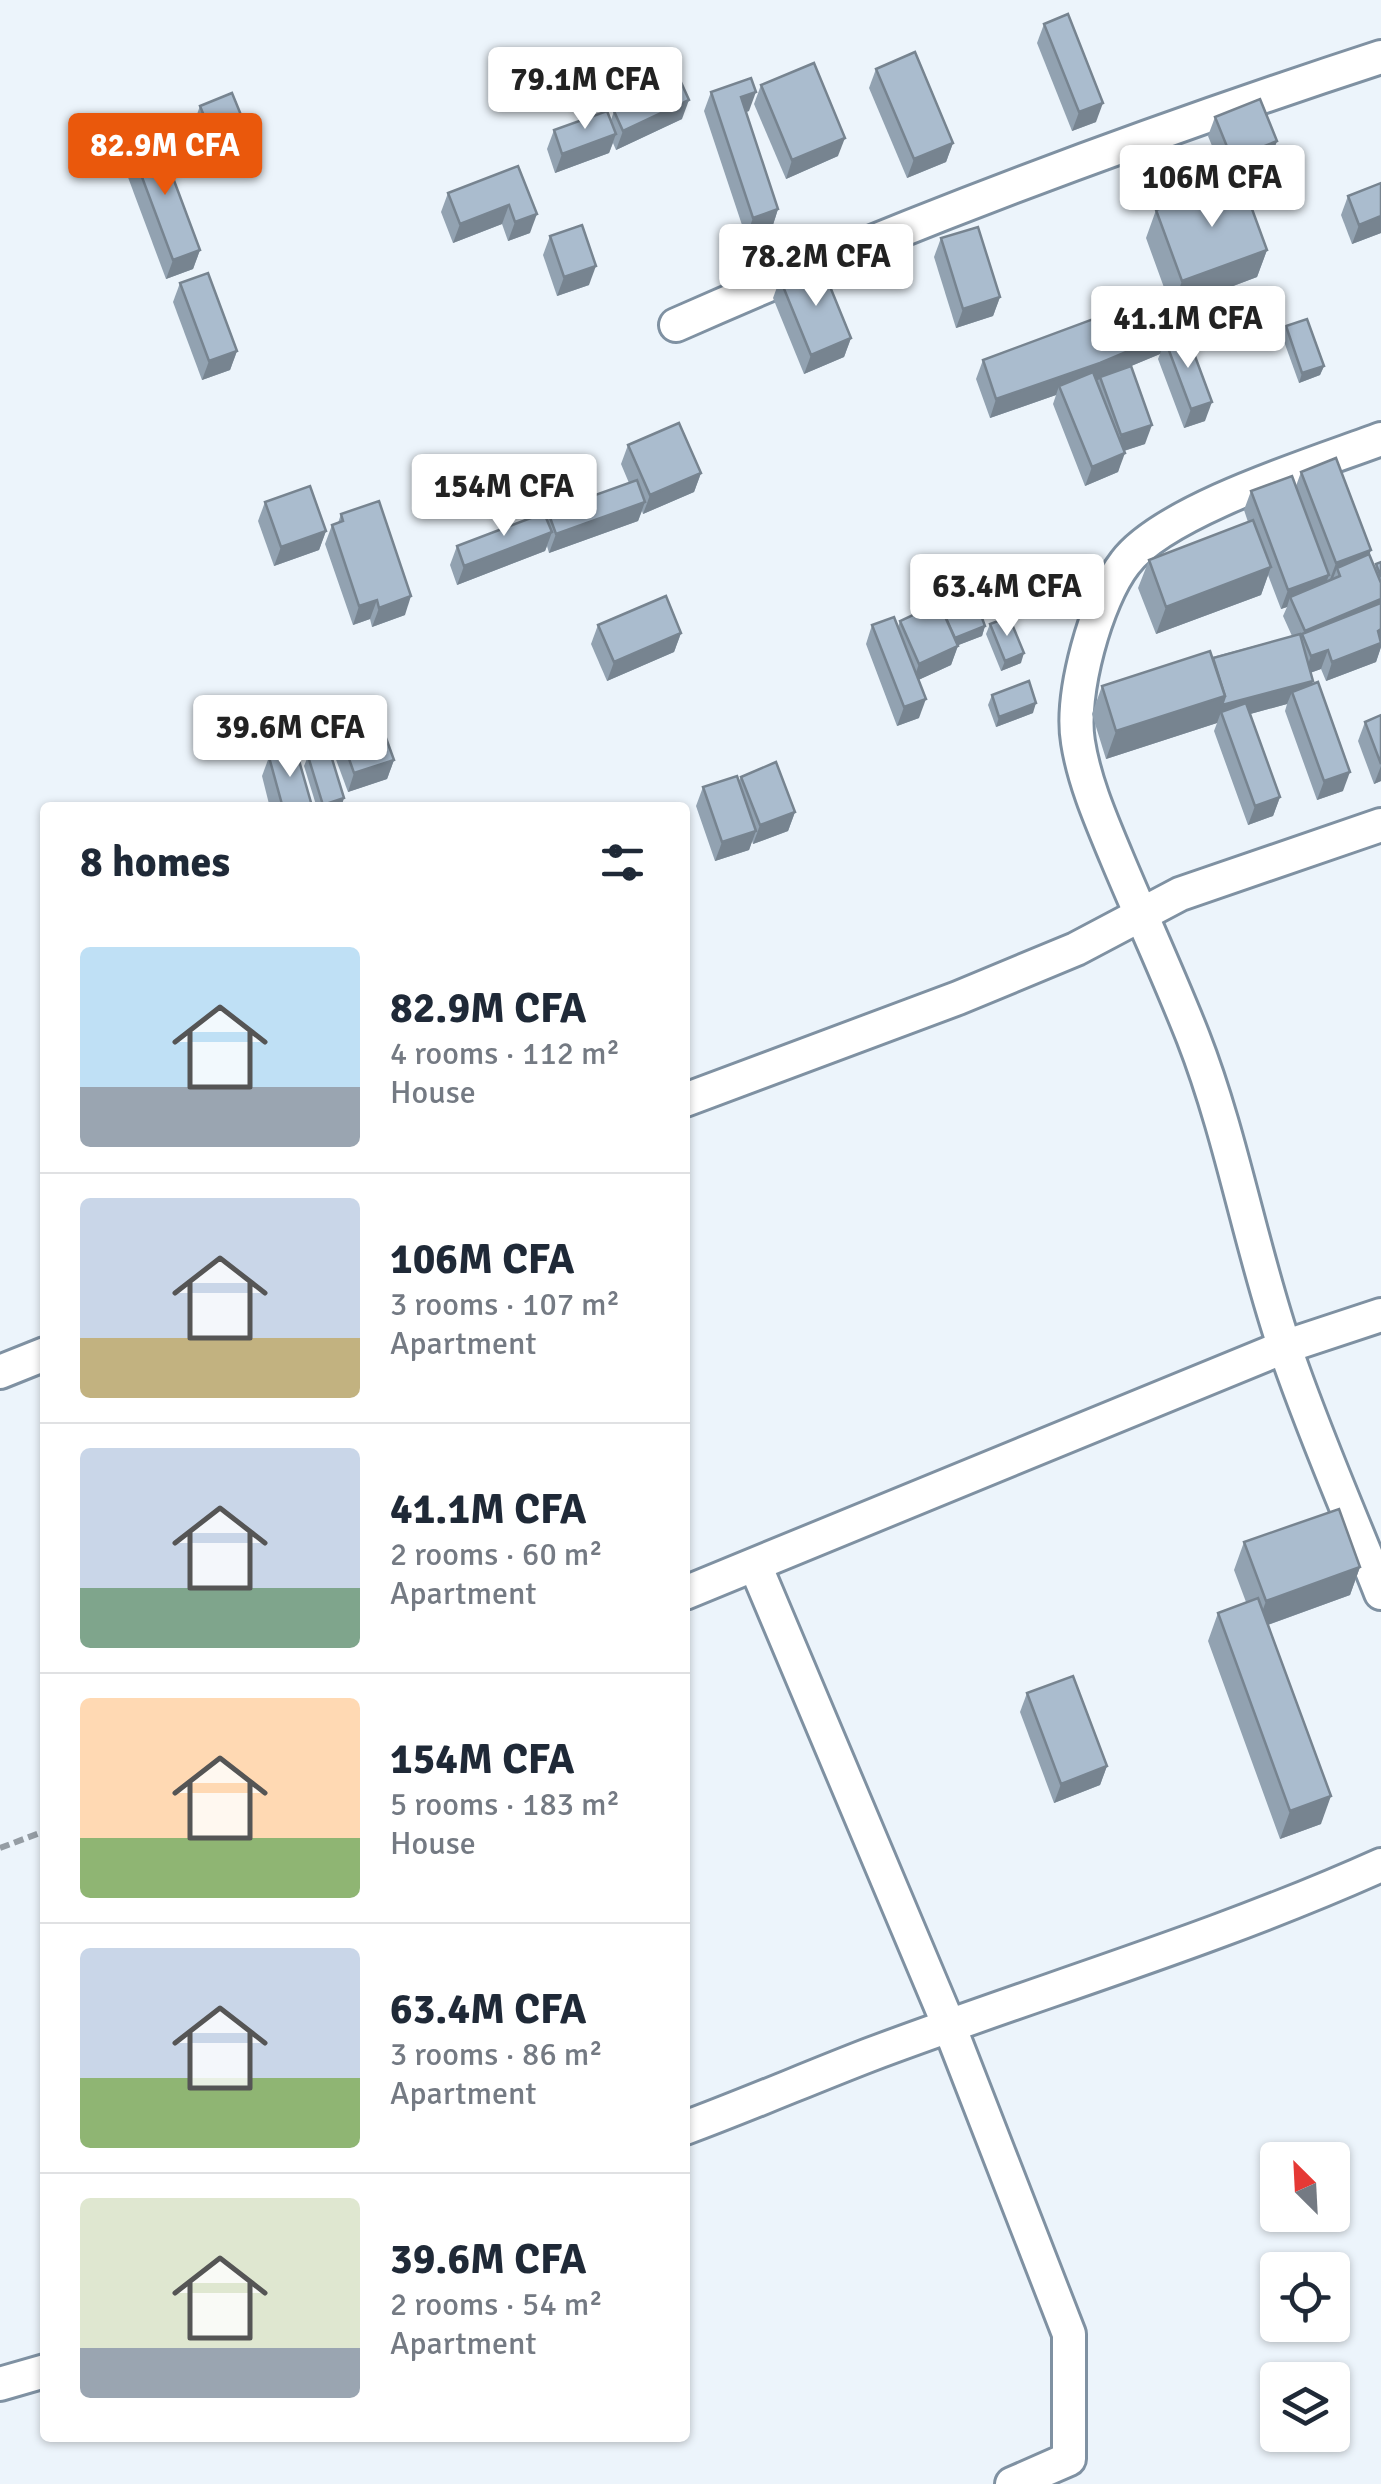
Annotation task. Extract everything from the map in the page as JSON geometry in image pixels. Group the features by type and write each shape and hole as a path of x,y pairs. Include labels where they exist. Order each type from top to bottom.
{"street":[{"path":"676,326 893,231 1261,96 1381,57"},
{"path":"1381,440 1195,513 1154,537 1126,560 1096,620 1075,714 1096,810 1194,1038 1284,1348 1381,1593"},
{"path":"690,1098 958,998 1076,949 1180,894 1381,825"},
{"path":"690,1592 1284,1348 1381,1315"},
{"path":"0,1372 40,1356"},
{"path":"755,1565 950,2028 1070,2334 1069,2459 1012,2484"},
{"path":"690,2126 870,2055 1308,1898 1381,1865"},
{"path":"0,2384 40,2372"}],"path":[{"path":"0,1848 40,1833"}],"building":[{"path":"1068,14 1103,103 1079,112 1044,24"},
{"path":"915,52 953,143 914,159 876,69"},
{"path":"814,63 845,138 792,160 761,85"},
{"path":"751,78 756,92 741,97 778,209 753,218 711,92"},
{"path":"680,80 689,100 623,131 614,111"},
{"path":"232,93 250,137 218,150 200,106"},
{"path":"1260,99 1277,141 1232,159 1215,117"},
{"path":"607,111 616,134 562,154 554,130"},
{"path":"157,135 200,250 173,260 130,145"},
{"path":"518,166 537,214 515,222 509,205 460,224 448,193"},
{"path":"1241,179 1267,250 1182,281 1156,210"},
{"path":"1381,183 1381,216 1359,225 1348,196"},
{"path":"582,225 596,266 564,277 550,236"},
{"path":"978,227 1000,297 963,309 941,238"},
{"path":"820,262 851,338 811,355 780,279"},
{"path":"208,273 237,351 209,361 180,283"},
{"path":"1166,292 1181,329 1100,363 996,399 983,360"},
{"path":"1307,319 1324,366 1302,373 1286,326"},
{"path":"1186,332 1212,402 1191,409 1165,340"},
{"path":"1131,366 1152,425 1121,435 1100,377"},
{"path":"1093,372 1125,453 1092,467 1059,386"},
{"path":"679,423 701,473 650,495 628,445"},
{"path":"1336,458 1371,550 1336,563 1301,472"},
{"path":"1292,476 1329,575 1288,590 1251,491"},
{"path":"637,480 645,502 556,534 548,512"},
{"path":"310,486 326,531 281,547 265,502"},
{"path":"379,501 411,596 379,608 377,600 359,606 332,525 343,521 341,514"},
{"path":"544,513 552,532 464,566 457,546"},
{"path":"1253,520 1271,567 1166,607 1149,560"},
{"path":"1369,554 1381,583 1381,599 1305,631 1290,597 1340,576 1337,568"},
{"path":"973,594 985,626 955,638 941,607"},
{"path":"666,596 681,633 614,662 598,625"},
{"path":"939,603 958,646 919,664 900,621"},
{"path":"1381,603 1381,643 1332,662 1328,650 1311,656 1302,634"},
{"path":"894,617 926,699 904,707 872,625"},
{"path":"1009,617 1024,653 1005,661 990,624"},
{"path":"1300,634 1313,681 1222,705 1225,696 1213,658"},
{"path":"1210,651 1225,696 1116,731 1102,686"},
{"path":"1029,681 1036,703 999,717 992,695"},
{"path":"1318,682 1350,772 1324,781 1292,692"},
{"path":"1246,703 1280,797 1255,806 1221,712"},
{"path":"374,705 394,760 354,773 335,719"},
{"path":"1381,715 1381,764 1365,722"},
{"path":"329,749 344,798 322,802 308,756"},
{"path":"296,750 311,802 281,802 269,757"},
{"path":"776,762 795,812 760,825 741,777"},
{"path":"737,776 756,831 722,842 703,787"},
{"path":"1339,1509 1360,1567 1266,1601 1244,1542"},
{"path":"1258,1598 1331,1796 1290,1811 1218,1613"},
{"path":"1073,1676 1107,1766 1061,1784 1027,1693"}]}
